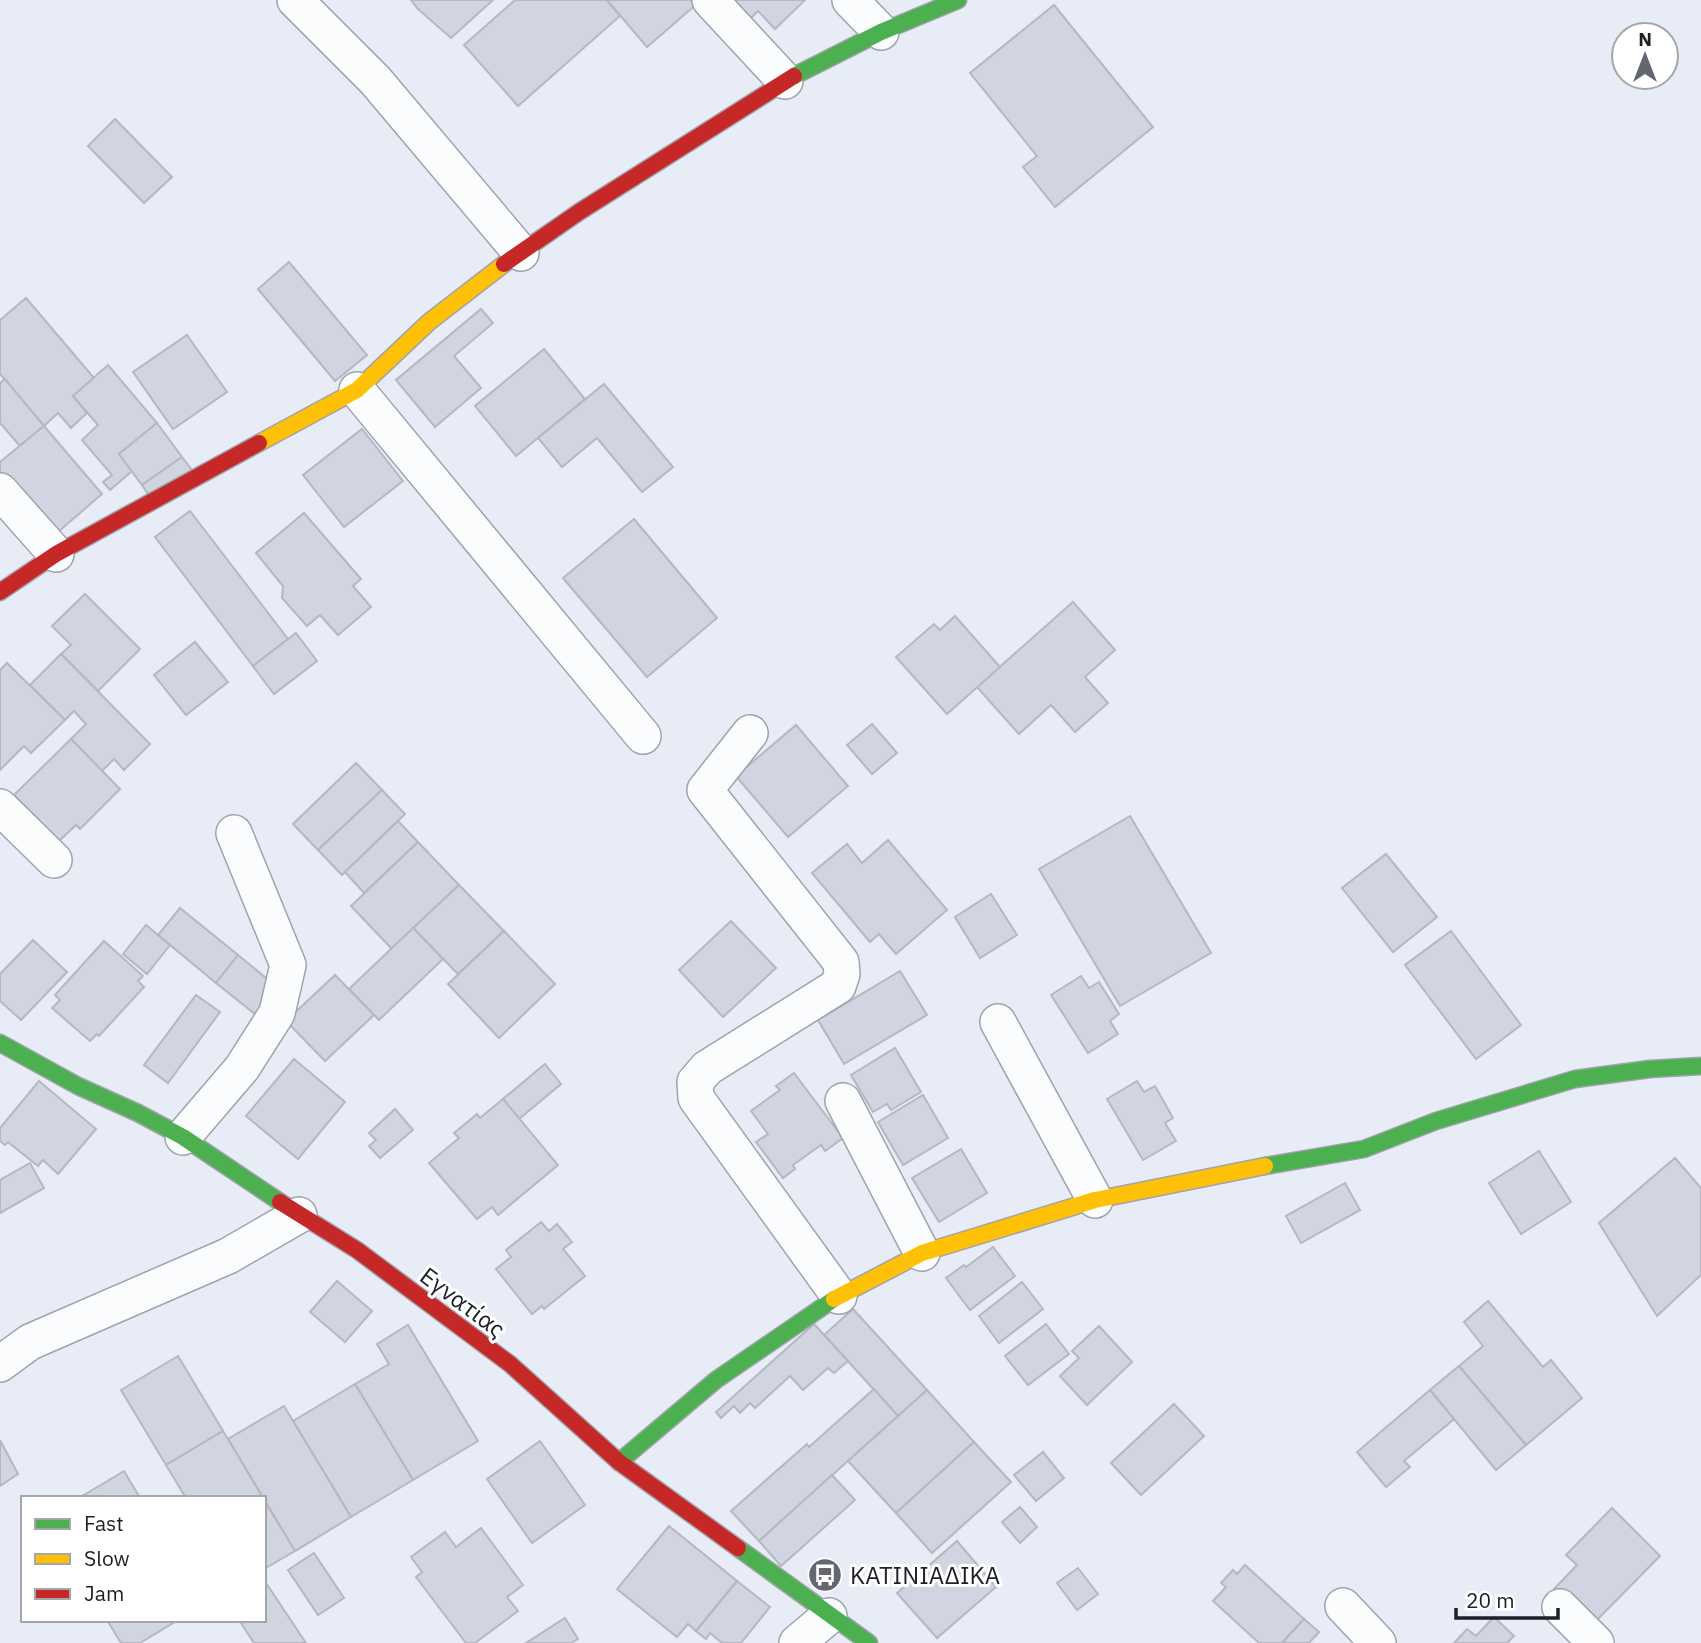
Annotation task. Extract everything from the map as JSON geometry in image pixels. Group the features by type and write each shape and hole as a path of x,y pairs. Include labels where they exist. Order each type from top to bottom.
{"street":[{"path":"295,0 375,80 521,253"},
{"path":"710,0 785,81"},
{"path":"850,0 881,32"},
{"path":"0,592 56,555 357,390 429,322 521,253 579,212 785,81 881,32 958,1"},
{"path":"357,390 643,736"},
{"path":"0,491 56,555"},
{"path":"750,733 705,790 841,962 842,974 838,986 707,1068 695,1082 696,1098 839,1296"},
{"path":"0,807 54,860"},
{"path":"183,1137 242,1068 277,1013 288,964 234,832"},
{"path":"998,1022 1095,1200"},
{"name":"Εγνατίας","path":"0,1043 78,1086 183,1137 357,1251 510,1364 620,1462 869,1643"},
{"path":"620,1462 716,1380 839,1296 922,1253 1095,1200 1303,1158 1364,1149 1436,1121 1575,1079 1650,1069 1701,1066"},
{"path":"844,1101 922,1253"},
{"path":"0,1364 30,1342 218,1261 299,1215"},
{"path":"1343,1606 1378,1643"},
{"path":"1560,1607 1596,1643"},
{"path":"797,1643 829,1616"}],"building":[{"path":"411,0 493,0 451,38"},
{"path":"515,0 607,0 620,16 518,106 464,45"},
{"path":"607,0 697,0 699,2 647,47"},
{"path":"731,0 805,0 775,29 758,11 750,19"},
{"path":"1054,5 1153,127 1055,207 1023,167 1037,156 970,73"},
{"path":"115,119 172,177 144,203 88,146"},
{"path":"289,262 367,355 335,381 258,289"},
{"path":"26,298 94,378 73,396 87,413 71,428 58,413 44,426 0,374 0,320"},
{"path":"481,309 493,323 454,356 481,388 435,427 396,380"},
{"path":"187,335 227,392 173,429 133,372"},
{"path":"544,349 585,399 516,456 475,406"},
{"path":"108,365 157,423 119,454 132,471 110,490 103,482 112,475 82,440 98,425 73,396"},
{"path":"5,379 44,426 20,446 0,423 0,383"},
{"path":"604,384 673,467 642,492 597,438 562,467 538,438"},
{"path":"157,423 182,457 142,485 119,454"},
{"path":"44,426 102,494 51,538 0,478 0,462"},
{"path":"362,429 403,481 344,527 303,475"},
{"path":"182,457 196,475 148,494 142,485"},
{"path":"190,511 288,639 253,666 155,537"},
{"path":"304,513 361,579 353,586 371,607 338,635 320,615 307,626 282,598 283,586 256,553"},
{"path":"634,519 717,618 647,677 563,578"},
{"path":"85,594 140,649 98,691 61,654 71,645 52,626"},
{"path":"1073,602 1115,650 1085,677 1108,703 1075,732 1051,705 1019,734 977,687"},
{"path":"955,616 1000,667 947,714 896,657 934,624 940,630"},
{"path":"296,633 317,661 274,694 253,666"},
{"path":"195,642 228,682 186,715 154,675"},
{"path":"61,654 150,744 124,770 114,759 102,771 71,739 86,724 74,711 65,720 30,685"},
{"path":"7,663 65,720 31,753 24,746 0,770 0,670"},
{"path":"872,724 897,753 872,774 847,745"},
{"path":"796,725 848,786 788,837 736,776"},
{"path":"71,739 120,789 80,829 76,825 59,841 14,795"},
{"path":"356,763 382,790 318,850 293,824"},
{"path":"382,790 405,814 342,875 318,850"},
{"path":"1130,816 1211,953 1120,1006 1039,869"},
{"path":"398,821 418,842 364,893 345,872"},
{"path":"888,840 947,910 896,954 879,934 870,942 812,873 847,844 862,863"},
{"path":"418,842 459,885 392,949 351,906"},
{"path":"1386,854 1437,917 1393,952 1342,888"},
{"path":"459,885 504,931 458,974 413,928"},
{"path":"991,894 1017,935 980,958 955,917"},
{"path":"180,908 238,955 216,983 158,935"},
{"path":"731,921 776,968 723,1017 679,970"},
{"path":"146,925 170,945 147,974 123,954"},
{"path":"413,928 443,959 379,1020 349,989"},
{"path":"504,931 555,984 499,1038 448,984"},
{"path":"1451,931 1521,1025 1476,1059 1405,965"},
{"path":"33,940 67,972 21,1020 0,1001 0,974"},
{"path":"104,941 143,976 138,981 144,987 99,1036 97,1034 90,1041 52,1008 60,1000 55,995"},
{"path":"238,955 277,987 255,1014 216,983"},
{"path":"900,971 927,1015 844,1064 818,1020"},
{"path":"335,975 374,1015 325,1061 286,1021"},
{"path":"1081,976 1089,988 1099,982 1119,1014 1110,1021 1118,1034 1088,1053 1051,995"},
{"path":"196,995 220,1012 168,1083 144,1065"},
{"path":"895,1048 921,1092 891,1110 887,1104 873,1112 851,1075"},
{"path":"294,1059 345,1102 298,1159 246,1116"},
{"path":"545,1064 561,1084 519,1119 503,1099"},
{"path":"794,1073 843,1138 825,1151 821,1145 793,1165 795,1169 783,1178 756,1142 768,1134 751,1111 780,1090 776,1086"},
{"path":"39,1081 96,1129 58,1174 43,1160 38,1166 8,1142 5,1145 0,1141 0,1128"},
{"path":"1137,1081 1144,1092 1155,1086 1173,1118 1165,1123 1176,1141 1143,1160 1107,1099"},
{"path":"923,1095 948,1138 903,1165 878,1122"},
{"path":"503,1099 558,1165 498,1215 492,1207 477,1219 429,1163 459,1138 454,1133 477,1114 480,1118"},
{"path":"395,1109 413,1130 380,1158 369,1146 376,1140 369,1133"},
{"path":"961,1149 987,1193 939,1222 912,1178"},
{"path":"1539,1151 1571,1202 1521,1234 1489,1183"},
{"path":"1675,1158 1701,1188 1701,1275 1657,1316 1599,1223"},
{"path":"30,1163 44,1188 0,1213 0,1180"},
{"path":"1345,1183 1360,1210 1301,1243 1286,1216"},
{"path":"541,1222 549,1231 557,1224 572,1242 563,1249 585,1276 544,1309 542,1306 532,1314 496,1269 511,1257 506,1250"},
{"path":"993,1247 1015,1276 970,1310 946,1278"},
{"path":"337,1281 372,1311 345,1342 310,1312"},
{"path":"1022,1282 1043,1309 999,1343 979,1316"},
{"path":"1488,1301 1543,1367 1551,1360 1582,1398 1526,1445 1459,1366 1483,1346 1464,1322"},
{"path":"853,1309 927,1390 898,1416 824,1335"},
{"path":"814,1324 848,1361 834,1373 828,1368 803,1390 790,1376 755,1408 750,1403 740,1413 734,1406 721,1418 716,1412"},
{"path":"1046,1324 1069,1354 1028,1385 1005,1356"},
{"path":"408,1325 478,1441 413,1480 355,1384 389,1364 377,1344"},
{"path":"1099,1326 1132,1362 1087,1405 1060,1376 1079,1358 1072,1351"},
{"path":"178,1356 223,1431 166,1465 121,1390"},
{"path":"1459,1366 1526,1445 1496,1470 1430,1390"},
{"path":"355,1384 413,1480 351,1517 293,1421"},
{"path":"874,1389 898,1416 759,1541 731,1511"},
{"path":"927,1390 974,1442 896,1513 848,1461"},
{"path":"1430,1390 1454,1419 1404,1461 1410,1467 1386,1487 1357,1452"},
{"path":"1174,1404 1204,1436 1141,1495 1111,1463"},
{"path":"284,1406 351,1517 295,1551 266,1503 266,1496 262,1496 228,1439"},
{"path":"223,1431 262,1496 185,1496 166,1465"},
{"path":"0,1440 18,1474 0,1486"},
{"path":"540,1441 585,1505 532,1543 487,1479"},
{"path":"974,1442 1011,1482 932,1553 896,1513"},
{"path":"1043,1452 1064,1478 1036,1501 1014,1475"},
{"path":"124,1471 139,1496 82,1496"},
{"path":"832,1475 855,1500 781,1566 759,1541"},
{"path":"266,1503 295,1551 266,1568"},
{"path":"1020,1507 1037,1527 1020,1543 1002,1522"},
{"path":"1612,1508 1660,1556 1591,1626 1554,1589 1577,1565 1566,1555"},
{"path":"669,1526 737,1581 696,1631 688,1624 677,1637 617,1589"},
{"path":"481,1528 523,1585 507,1597 518,1611 475,1643 466,1643 416,1577 422,1572 411,1557 445,1532 456,1547"},
{"path":"957,1541 996,1587 937,1638 897,1593"},
{"path":"314,1553 344,1598 318,1615 288,1570"},
{"path":"1245,1565 1304,1619 1282,1643 1259,1643 1213,1601 1226,1587 1221,1583 1233,1570 1237,1574"},
{"path":"1078,1568 1098,1594 1077,1610 1057,1583"},
{"path":"737,1581 770,1607 741,1643 722,1643 710,1633 706,1639 696,1631"},
{"path":"266,1583 306,1643 254,1643 240,1622 266,1622"},
{"path":"1494,1617 1514,1636 1507,1643 1454,1643 1467,1629 1476,1636"},
{"path":"565,1618 578,1639 571,1643 526,1643"},
{"path":"1304,1619 1319,1632 1309,1643 1282,1643"},
{"path":"108,1622 175,1622 140,1643 121,1643"}],"traffic: fast":[{"path":"794,76 881,32 958,0"},
{"path":"0,1043 78,1086 183,1137 280,1202"},
{"path":"1265,1166 1364,1149 1436,1121 1575,1079 1650,1069 1701,1066"},
{"path":"619,1462 716,1380 834,1299"},
{"path":"738,1548 869,1643"}],"traffic: slow":[{"path":"259,443 357,390 429,322 504,264"},
{"path":"834,1299 922,1253 1095,1200 1265,1166"}],"traffic: jam":[{"path":"504,264 579,212 794,76"},
{"path":"0,592 56,554 259,443"},
{"path":"280,1202 357,1250 510,1364 619,1462 738,1548"}],"place":[{"name":"ΚΑΤΙΝΙΑΔΙΚΑ","path":"825,1575"}]}
